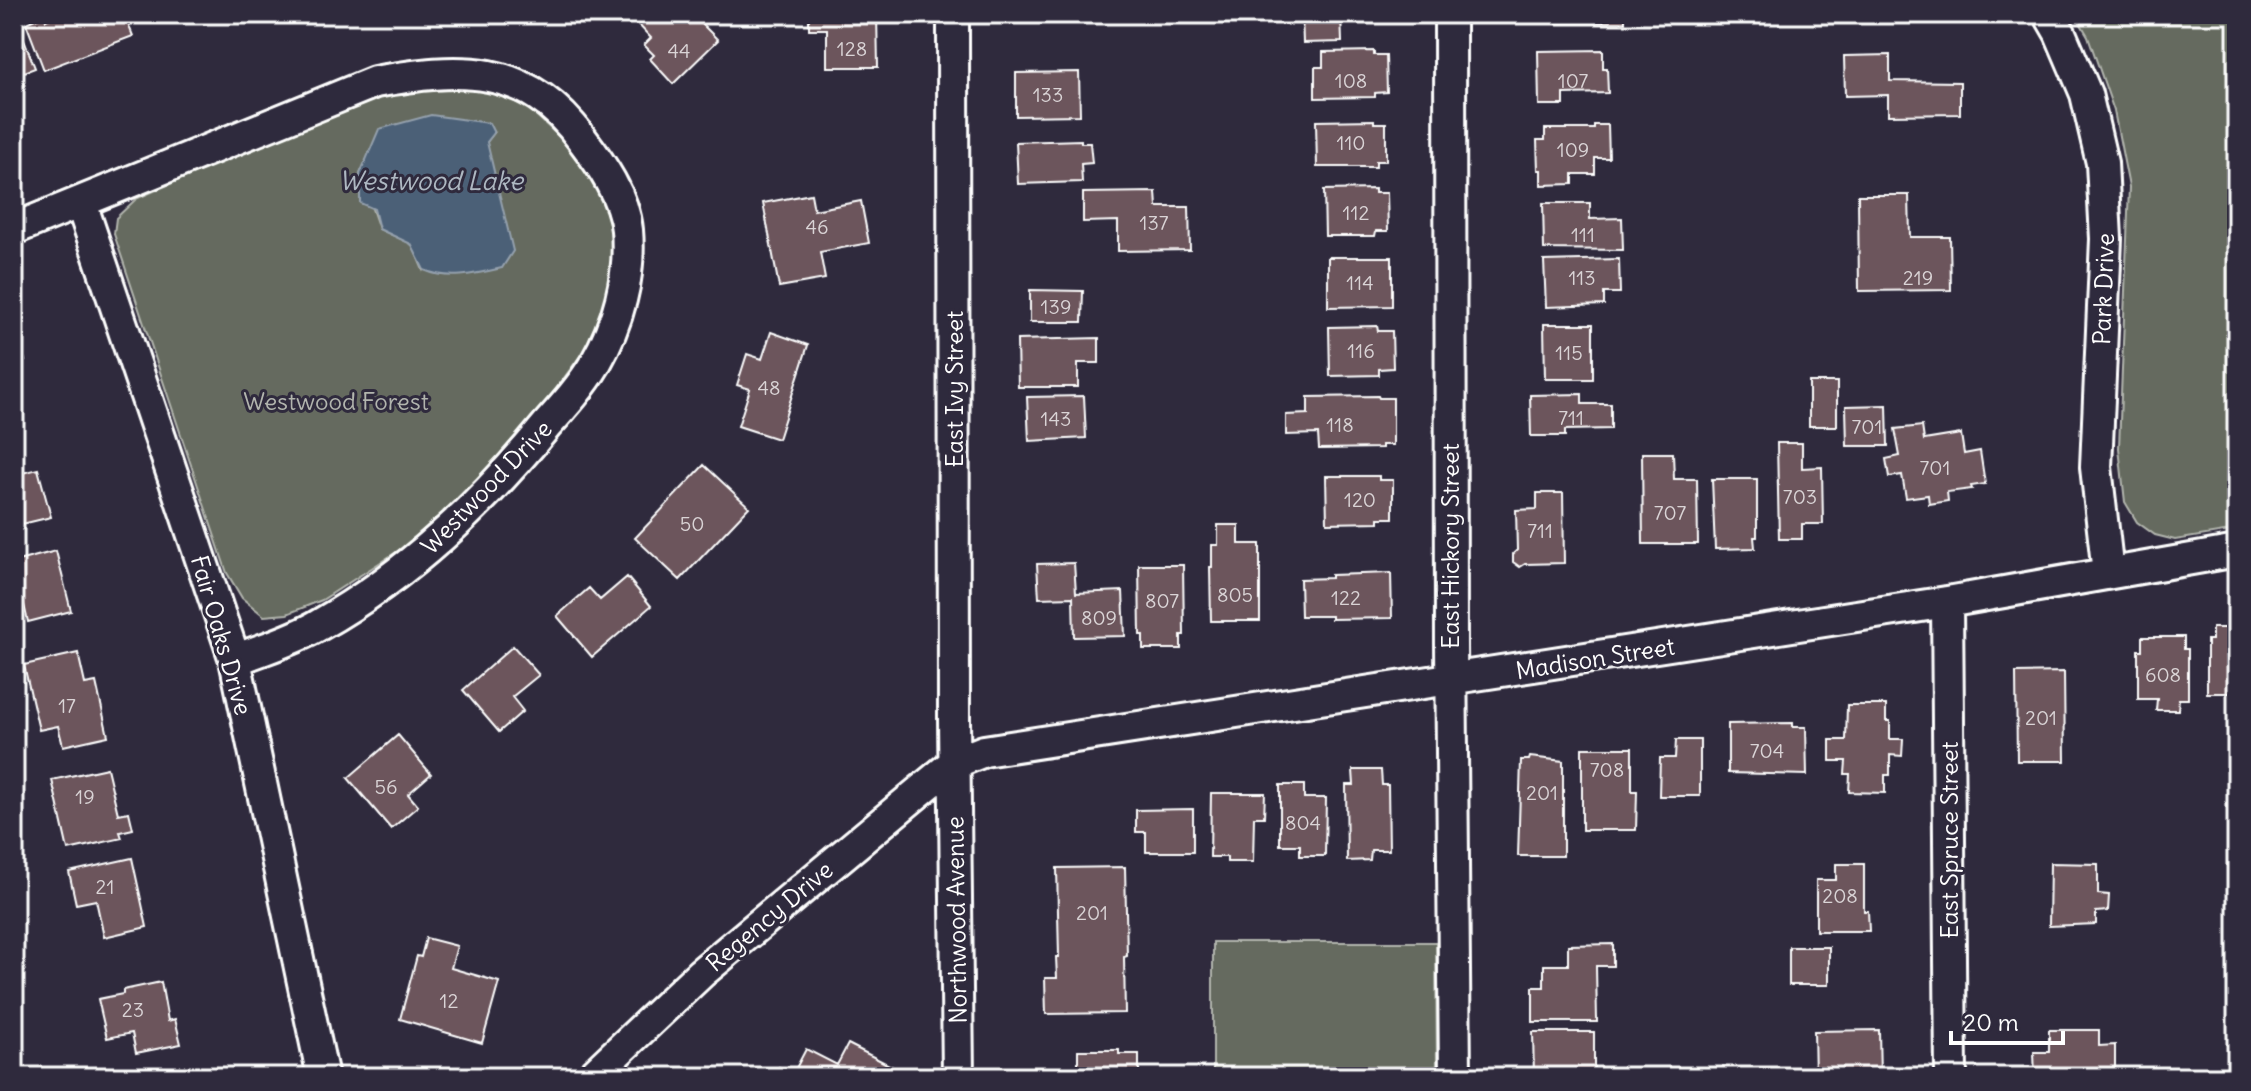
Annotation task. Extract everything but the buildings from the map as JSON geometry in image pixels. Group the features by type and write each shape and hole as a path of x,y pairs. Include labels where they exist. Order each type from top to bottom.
{"street":[{"name":"East Ivy Street","path":"953,14 954,763"},
{"name":"East Hickory Street","path":"1450,14 1455,1077"},
{"name":"Park Drive","path":"2049,14 2086,94 2102,163 2106,239 2096,467 2108,573"},
{"name":"Westwood Drive","path":"14,229 375,82 430,72 485,73 536,92 578,133 607,173 627,227 627,267 619,308 595,364 513,467 430,549 316,627 235,660"},
{"name":"Fair Oaks Drive","path":"81,203 235,660 323,1077"},
{"name":"Madison Street","path":"954,763 984,751 1947,602 2237,551"},
{"name":"East Spruce Street","path":"1947,602 1951,1077"},
{"name":"Regency Drive","path":"591,1077 701,973 954,763"},
{"name":"Northwood Avenue","path":"954,763 958,1077"}],"green space":[{"path":"2075,14 2237,14 2237,530 2175,540 2155,535 2137,522 2125,502 2119,448 2129,187 2114,111 2088,36"},
{"name":"Westwood Forest","path":"421,84 470,86 526,106 569,146 603,197 613,234 613,269 606,304 585,349 534,419 449,511 407,545 322,600 287,614 264,616 242,598 227,573 114,234 116,218 136,199 348,109","holes":["494,133 423,270 412,244 379,229 360,174 369,155"]},
{"path":"1213,942 1436,942 1437,1077 1213,1077"}],"water":[{"name":"Westwood Lake","path":"431,115 489,123 494,133 487,142 513,251 502,268 453,276 424,270 411,244 379,229 374,209 360,203 360,174 379,129"}]}
